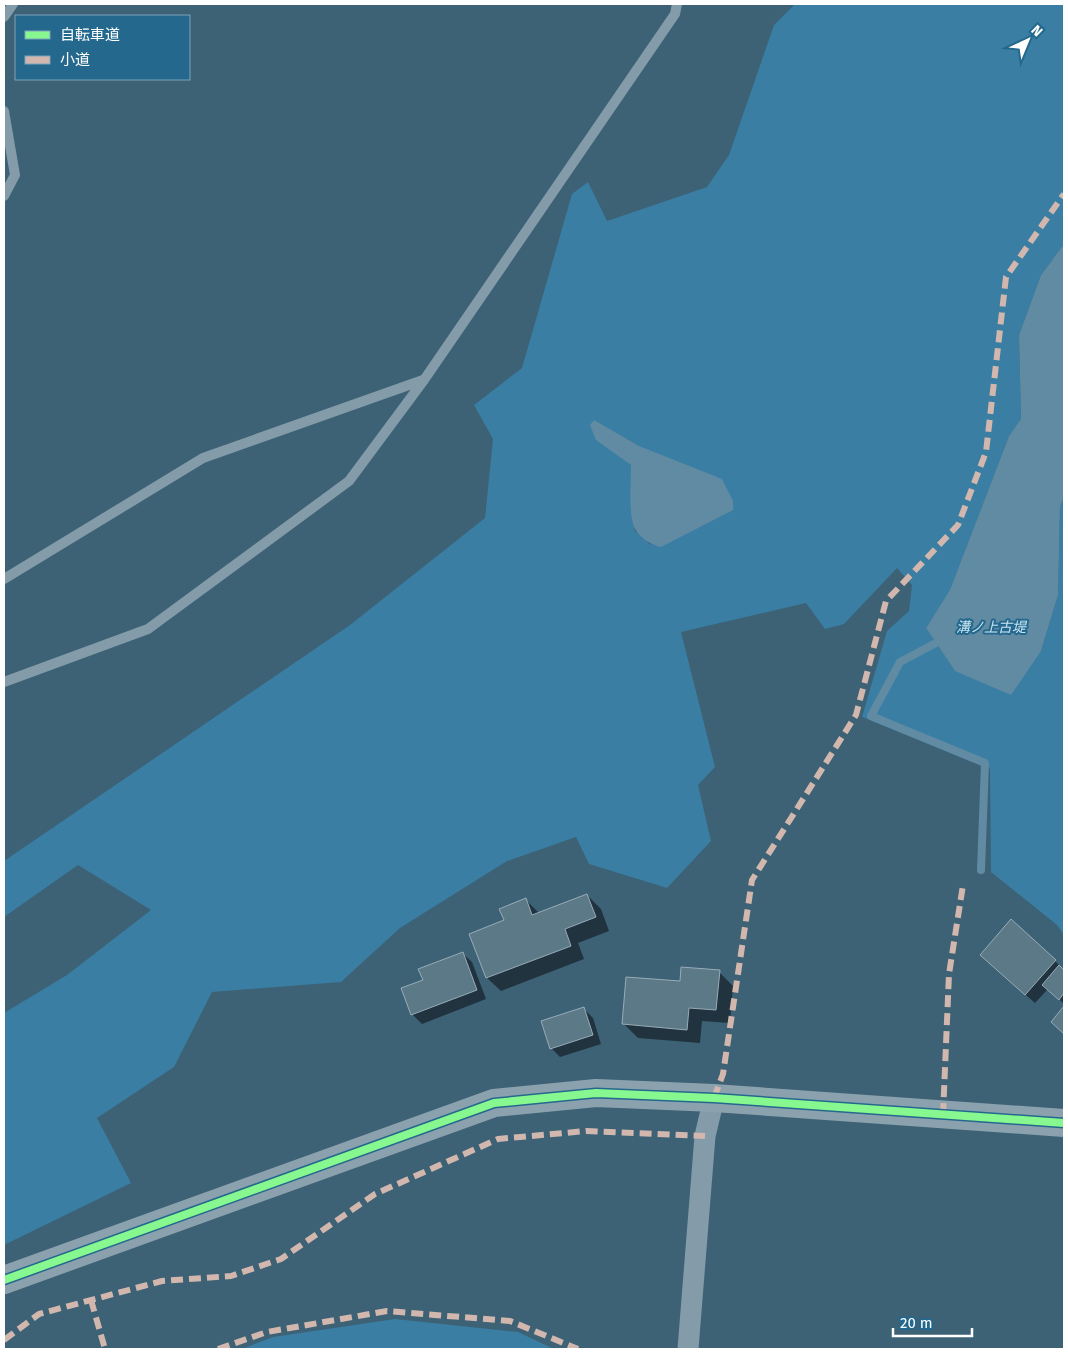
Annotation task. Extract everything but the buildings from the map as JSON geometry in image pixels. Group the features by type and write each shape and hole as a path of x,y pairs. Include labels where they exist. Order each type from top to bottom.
{"street":[{"path":"4,1280 494,1103 596,1094 714,1098 1064,1123"},
{"path":"688,1349 705,1136 714,1098"}],"lane":[{"path":"4,17 13,4"},
{"path":"4,682 148,629 349,481 424,380 676,14 677,4"},
{"path":"4,114 15,175 4,196"},
{"path":"4,579 203,458 424,380"}],"shaded area":[{"path":"795,4 1064,4 1064,244 1041,275 1019,335 1021,420 1009,436 950,591 926,628 955,671 1041,651 1058,595 1060,507 1064,497 1064,935 1057,925 991,872 990,769 862,717 887,631 909,611 912,585 897,568 844,624 825,629 806,603 681,632 715,767 698,785 711,841 667,888 589,864 576,837 507,861 400,928 341,982 212,992 174,1067 97,1118 131,1183 4,1245 4,1013 67,975 151,910 78,865 4,917 4,861 350,625 485,518 493,439 474,405 522,368 572,194 588,182 607,221 707,187 729,155 774,25","holes":["594,421 639,446 651,545 635,531 632,520 631,465"]},
{"path":"395,1319 518,1332 554,1349 242,1349 273,1337"}],"water":[{"name":"溝ノ上古堤","path":"1064,244 1064,497 1060,507 1058,595 1041,651 1011,695 955,671 926,628 950,590 1009,436 1021,419 1019,335 1041,275"},
{"path":"594,420 639,446 722,479 733,501 733,510 661,547 646,541 635,529 631,516 631,465 596,440 590,425"}],"waterway":[{"path":"936,643 900,662 871,716 985,763 981,870"}],"marked path":[{"path":"714,1098 723,1074 752,880 856,715 886,601 958,525 986,452 1006,277 1064,194"},
{"path":"943,1115 949,974 963,885"},
{"path":"4,1340 39,1314 162,1281 231,1276 281,1259 375,1194 498,1139 586,1131 705,1136"},
{"path":"91,1300 105,1349"},
{"path":"218,1349 267,1332 387,1311 510,1321 578,1349"}],"cycle path":[{"path":"4,1280 494,1103 596,1093 714,1098 1064,1123"}]}
